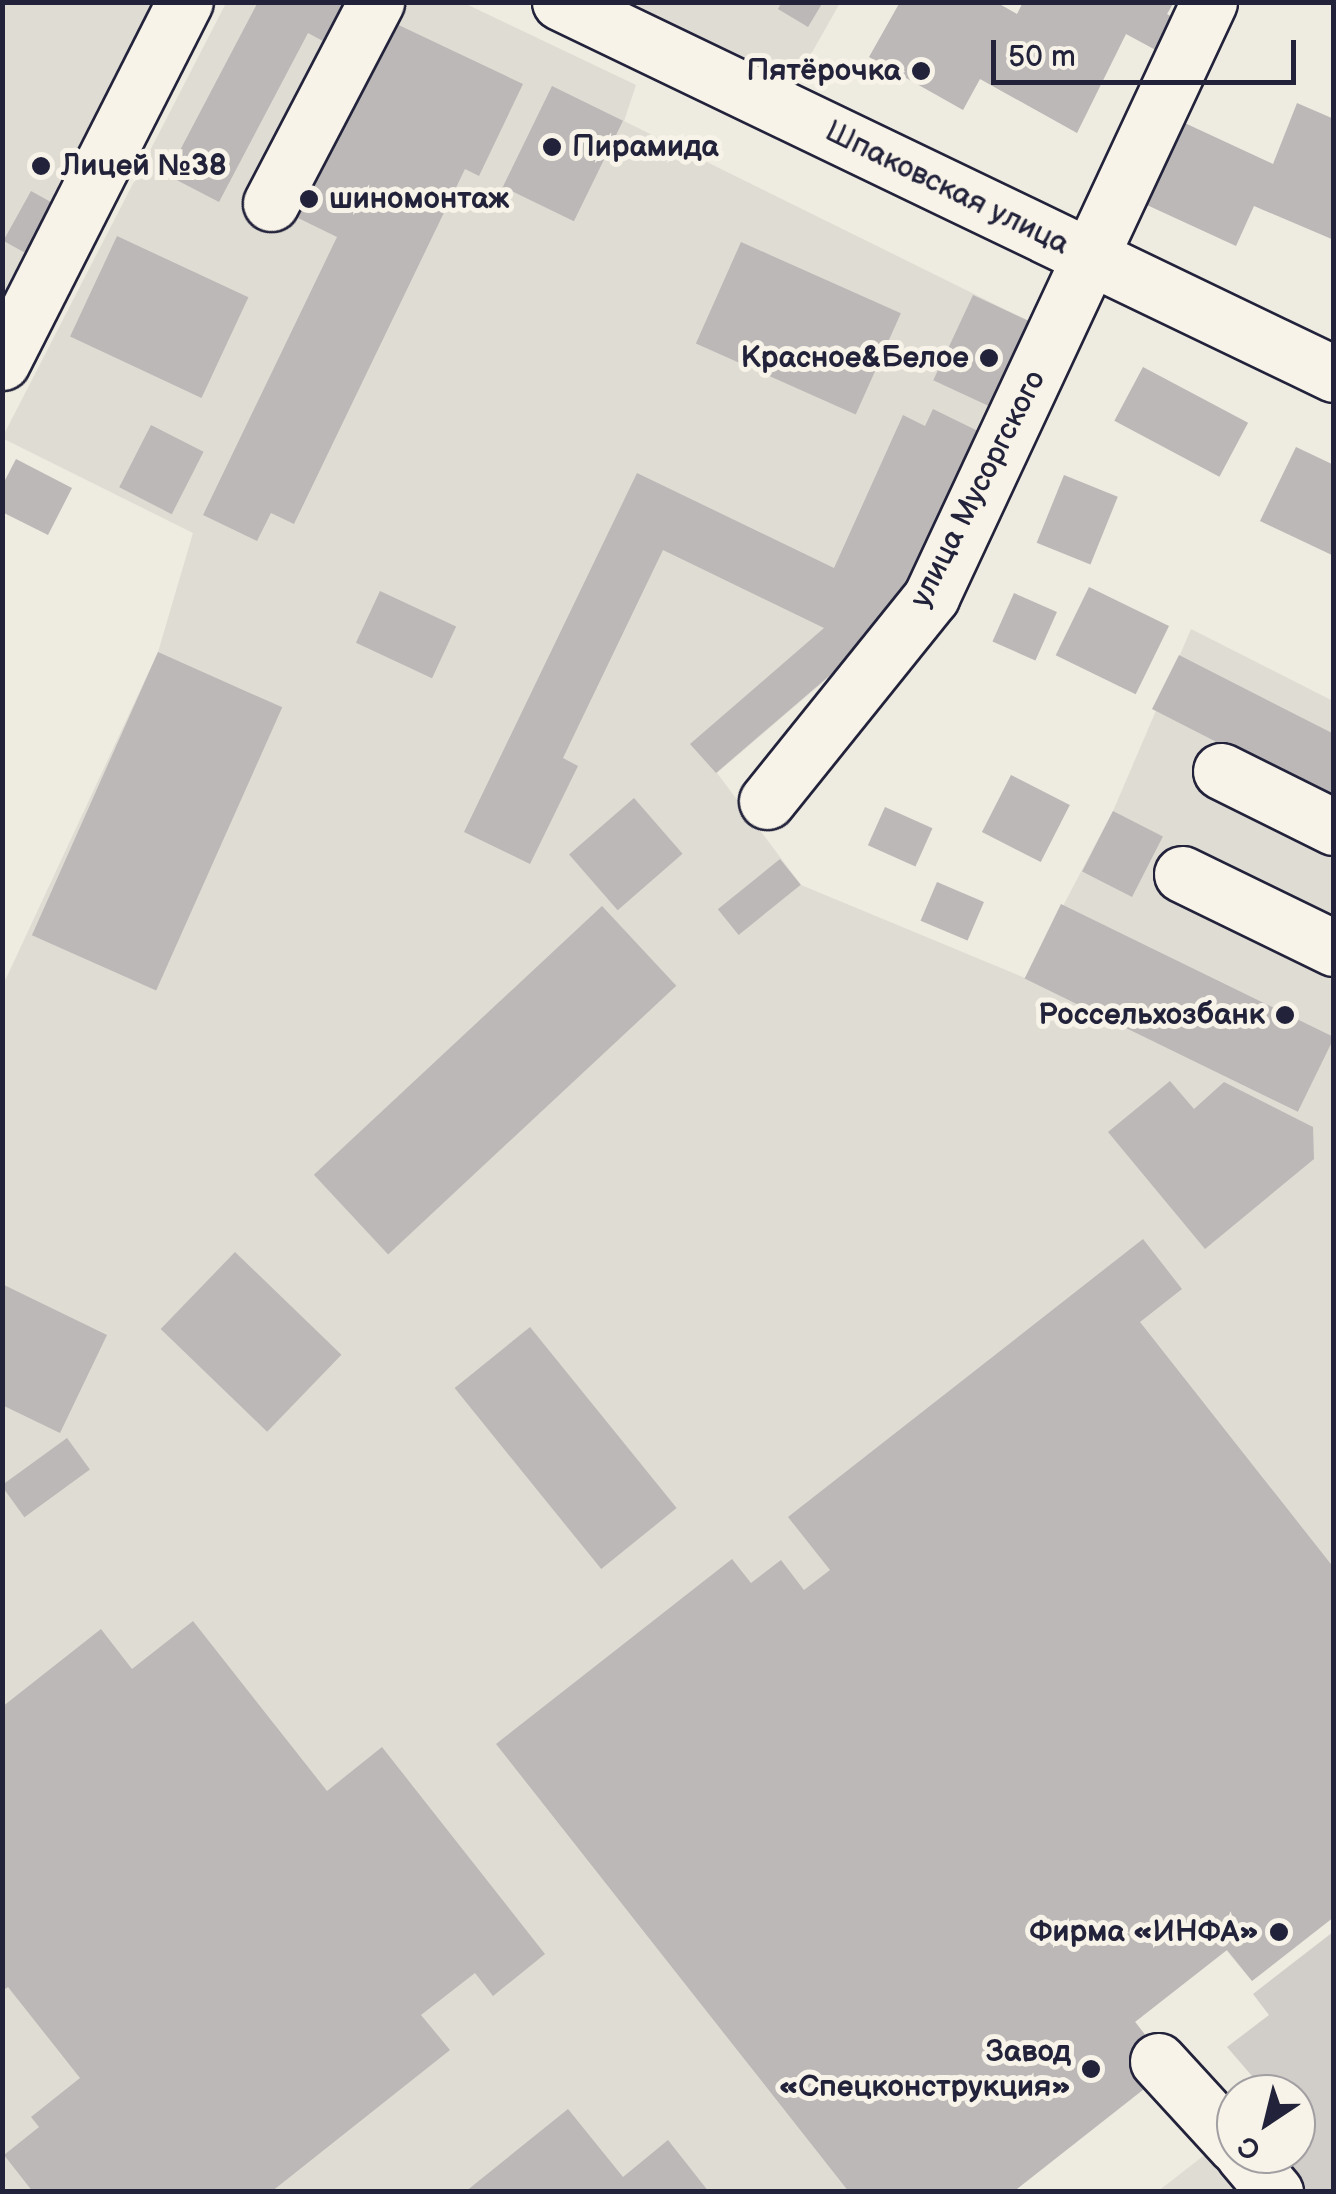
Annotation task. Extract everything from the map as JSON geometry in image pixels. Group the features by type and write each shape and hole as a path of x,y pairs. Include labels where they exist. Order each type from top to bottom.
{"street":[{"path":"7,341 185,2"},
{"path":"271,203 376,2"},
{"name":"Шпаковская улица","path":"560,2 1334,374"},
{"name":"улица Мусоргского","path":"767,801 930,597 1209,2"},
{"path":"1221,772 1334,827"},
{"path":"1182,874 1334,948"},
{"path":"1158,2060 1216,2124"}],"shaded area":[{"name":"Лицей №38","path":"3,3 157,3 3,329"},
{"path":"226,3 464,3 636,85 624,121 1039,326 864,647 717,773 801,885 1025,978 1113,811 1191,629 1333,701 1333,1917 1252,1981 1226,1950 1135,2021 1150,2041 1013,2191 3,2191 3,985 158,652 193,533 2,438"},
{"path":"625,3 840,3 794,84"},
{"path":"1333,1932 1333,2191 1290,2191 1274,2174 1316,2174 1316,2074 1250,2074 1227,2047 1269,2015 1253,1994"},
{"path":"1216,2146 1216,2174 1239,2174 1254,2192 1157,2192"}],"building":[{"path":"258,2 355,2 336,48 308,33 219,202 167,175"},
{"path":"782,2 823,2 808,27 778,9"},
{"path":"900,2 996,2 1017,14 1023,2 1174,2 1167,14 1181,22 1163,54 1126,34 1077,133 980,79 963,110 869,57"},
{"path":"388,20 523,84 479,176 465,169 294,524 271,513 257,541 203,515 337,237 294,216"},
{"path":"552,86 623,121 574,221 503,187"},
{"path":"1297,103 1334,119 1334,240 1254,206 1236,246 1136,200 1174,118 1273,164"},
{"path":"31,191 60,207 32,257 3,241"},
{"path":"117,236 248,297 202,398 70,337"},
{"path":"741,242 901,313 856,415 696,343"},
{"path":"973,295 1039,326 999,411 933,380"},
{"path":"1143,367 1248,423 1219,477 1114,421"},
{"path":"933,409 984,434 899,616 716,773 690,744 824,628 663,550 563,758 578,766 530,864 464,832 637,473 834,568 903,415 925,426"},
{"path":"151,425 204,452 172,514 119,487"},
{"path":"1296,447 1334,465 1334,556 1260,521"},
{"path":"16,459 72,488 48,535 2,512 2,486"},
{"path":"1064,475 1118,497 1090,564 1037,543"},
{"path":"1089,587 1169,626 1136,694 1056,655"},
{"path":"380,591 456,626 432,678 356,643"},
{"path":"1014,593 1057,612 1035,661 992,641"},
{"path":"158,652 282,707 156,991 32,935"},
{"path":"1179,655 1334,734 1334,802 1152,709"},
{"path":"1011,775 1070,805 1041,862 982,832"},
{"path":"634,798 683,854 618,910 569,854"},
{"path":"885,807 933,828 915,867 868,845"},
{"path":"1113,811 1163,836 1132,897 1082,872"},
{"path":"780,859 801,885 739,935 718,909"},
{"path":"937,882 984,902 968,941 921,921"},
{"path":"1061,904 1334,1037 1298,1112 1025,979"},
{"path":"602,906 676,986 388,1254 314,1175"},
{"path":"1170,1081 1194,1109 1224,1082 1313,1127 1314,1159 1205,1249 1108,1132"},
{"path":"1143,1239 1182,1289 1140,1322 1334,1568 1334,1917 1252,1981 1227,1950 1135,2022 1150,2041 1153,2082 1013,2192 849,2192 496,1744 732,1559 751,1583 781,1560 804,1590 830,1570 788,1517"},
{"path":"235,1252 341,1355 267,1432 161,1329"},
{"path":"2,1284 107,1335 60,1433 2,1405"},
{"path":"530,1327 677,1508 601,1569 455,1388"},
{"path":"67,1438 90,1470 24,1517 2,1485"},
{"path":"193,1621 327,1791 382,1747 545,1954 493,1996 475,1973 421,2015 450,2050 271,2192 33,2192 4,2155 39,2127 31,2117 80,2078 8,1987 2,1991 2,1707 101,1629 132,1669"},
{"path":"568,2109 623,2177 668,2140 709,2192 465,2192"}],"place":[{"name":"Пятёрочка","path":"921,71"},
{"name":"Пирамида","path":"552,147"},
{"name":"Лицей №38","path":"41,166"},
{"name":"шиномонтаж","path":"309,199"},
{"name":"Красное&Белое","path":"989,358"},
{"name":"Россельхозбанк","path":"1285,1015"},
{"name":"Фирма «ИНФА»","path":"1279,1932"},
{"name":"Завод «Спецконструкция»","path":"1091,2069"}]}
